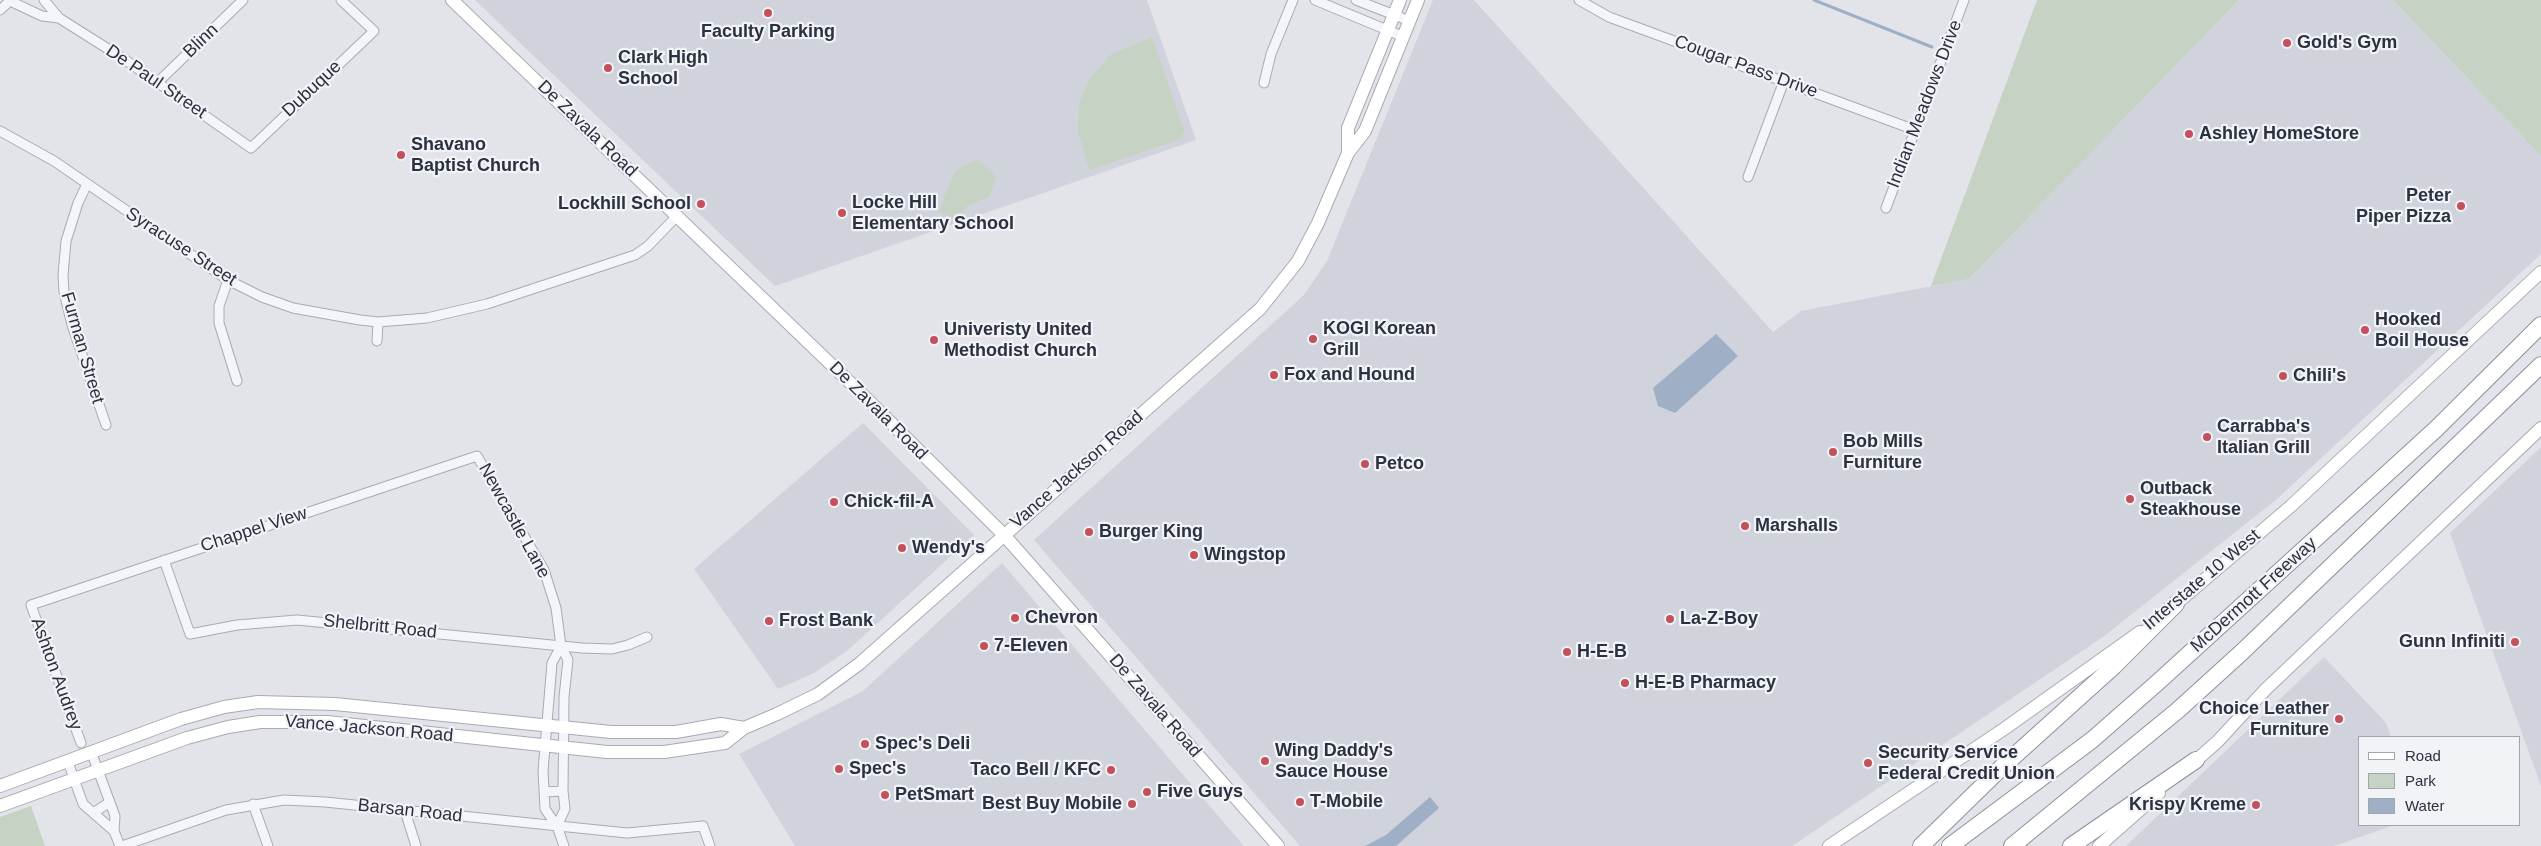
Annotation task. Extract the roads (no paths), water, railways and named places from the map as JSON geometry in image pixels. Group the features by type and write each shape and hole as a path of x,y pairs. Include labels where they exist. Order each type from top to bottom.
{"highway":[{"name":"McDermott Freeway","path":"1950,846 2092,740 2157,683 2436,429 2541,325"},
{"name":"McDermott Freeway","path":"2012,846 2177,710 2242,652 2541,365"},
{"path":"1920,846 2114,666 2176,604"},
{"path":"2071,846 2196,760"}],"main road":[{"name":"De Zavala Road","path":"452,0 1004,535 1278,846"},
{"name":"Vance Jackson Road","path":"1348,153 1348,128 1400,0"},
{"name":"Vance Jackson Road","path":"0,806 188,738 228,727 260,722 327,722 607,752 664,752 725,743 744,728 802,703 846,675 1260,309 1285,279 1308,243 1348,153 1365,131 1418,0"},
{"name":"Interstate 10 West","path":"1829,846 2004,729 2094,666 2176,604 2291,506 2541,272"},
{"path":"2099,846 2218,741 2266,689 2541,428"},
{"name":"Vance Jackson Road","path":"0,786 92,754 182,719 224,707 258,702 335,704 651,734 721,724 744,728"}],"street":[{"name":"De Paul Street","path":"11,0 42,16 59,18"},
{"path":"0,10 11,0"},
{"name":"De Paul Street","path":"44,0 59,18 158,82 251,148"},
{"name":"Blinn","path":"158,82 243,0"},
{"name":"Dubuque","path":"251,148 374,31 341,0"},
{"path":"1264,83 1271,54 1293,0"},
{"path":"1315,0 1404,37"},
{"path":"1356,0 1410,22"},
{"name":"Cougar Pass Drive","path":"1580,0 1609,17 1915,130"},
{"name":"Indian Meadows Drive","path":"1886,208 1964,0"},
{"path":"1748,177 1784,81"},
{"name":"Syracuse Street","path":"0,131 29,146 228,280 262,297 326,316 378,322 427,318 460,312 635,255 648,246 677,216"},
{"name":"Furman Street","path":"87,184 78,203 66,241 63,275 64,292 72,325 106,425"},
{"path":"228,280 219,306 219,323 237,381"},
{"path":"377,341 378,322"},
{"name":"Chappel View","path":"31,605 477,456"},
{"name":"Newcastle Lane","path":"477,456 544,570 556,608 561,646 568,660 565,682 563,747 563,791 566,809 557,826"},
{"name":"Shelbritt Road","path":"164,560 190,634 237,625 297,620 561,646 612,649 628,646 647,638"},
{"name":"Ashton Audrey","path":"31,605 81,743"},
{"path":"561,646 552,663 550,680 544,745 544,792 545,809 557,826 564,846"},
{"path":"550,680 565,682"},
{"path":"92,754 115,816 114,831"},
{"path":"68,762 83,804 114,831 121,846"},
{"path":"544,792 563,791"},
{"name":"Barsan Road","path":"121,846 226,810 253,804 303,800 627,833 703,826 710,846"},
{"path":"93,813 110,802"},
{"path":"253,804 268,846"},
{"path":"406,811 416,846"}],"water":[{"path":"1716,334 1738,356 1675,413 1658,406 1653,388"},
{"path":"1430,797 1439,808 1396,846 1365,846 1386,835"}],"waterway":[{"path":"1814,0 1932,47"}],"place":[{"name":"Faculty Parking","path":"768,13"},
{"name":"Gold's Gym","path":"2287,43"},
{"name":"Clark High School","path":"608,68"},
{"name":"Ashley HomeStore","path":"2189,134"},
{"name":"Shavano Baptist Church","path":"401,155"},
{"name":"Lockhill School","path":"701,204"},
{"name":"Peter Piper Pizza","path":"2461,206"},
{"name":"Locke Hill Elementary School","path":"842,213"},
{"name":"Hooked Boil House","path":"2365,330"},
{"name":"KOGI Korean Grill","path":"1313,339"},
{"name":"Univeristy United Methodist Church","path":"934,340"},
{"name":"Fox and Hound","path":"1274,375"},
{"name":"Chili's","path":"2283,376"},
{"name":"Carrabba's Italian Grill","path":"2207,437"},
{"name":"Bob Mills Furniture","path":"1833,452"},
{"name":"Petco","path":"1365,464"},
{"name":"Outback Steakhouse","path":"2130,499"},
{"name":"Chick-fil-A","path":"834,502"},
{"name":"Marshalls","path":"1745,526"},
{"name":"Burger King","path":"1089,532"},
{"name":"Wendy's","path":"902,548"},
{"name":"Wingstop","path":"1194,555"},
{"name":"Chevron","path":"1015,618"},
{"name":"La-Z-Boy","path":"1670,619"},
{"name":"Frost Bank","path":"769,621"},
{"name":"Gunn Infiniti","path":"2515,642"},
{"name":"7-Eleven","path":"984,646"},
{"name":"H-E-B","path":"1567,652"},
{"name":"H-E-B Pharmacy","path":"1625,683"},
{"name":"Choice Leather Furniture","path":"2339,719"},
{"name":"Spec's Deli","path":"865,744"},
{"name":"Wing Daddy's Sauce House","path":"1265,761"},
{"name":"Security Service Federal Credit Union","path":"1868,763"},
{"name":"Spec's","path":"839,769"},
{"name":"Taco Bell / KFC","path":"1111,770"},
{"name":"Five Guys","path":"1147,792"},
{"name":"PetSmart","path":"885,795"},
{"name":"T-Mobile","path":"1300,802"},
{"name":"Best Buy Mobile","path":"1132,804"},
{"name":"Krispy Kreme","path":"2256,805"}]}
